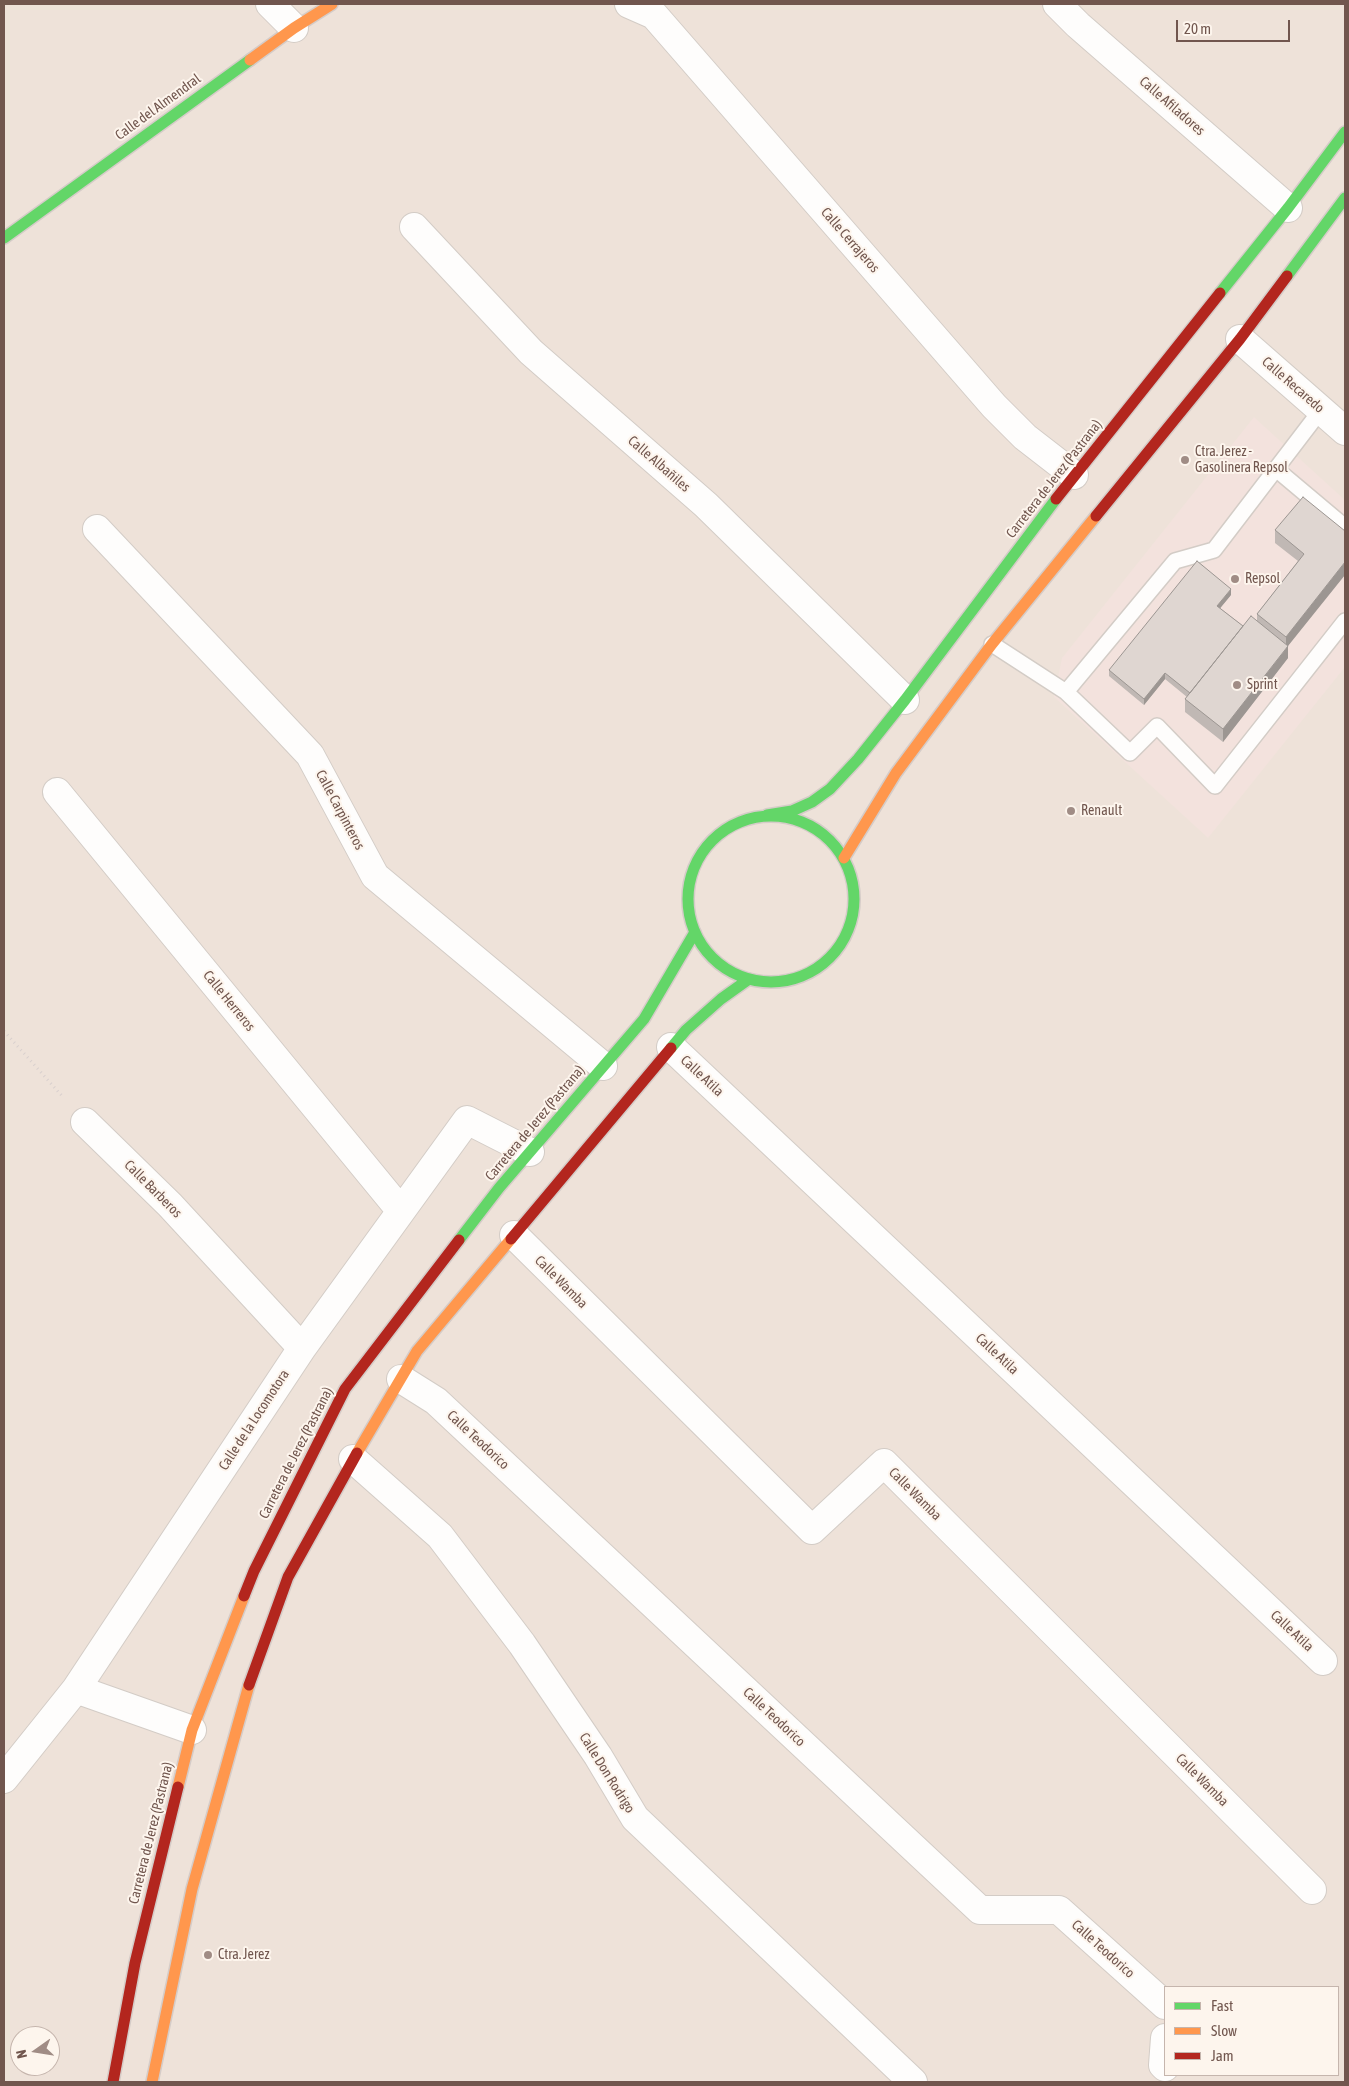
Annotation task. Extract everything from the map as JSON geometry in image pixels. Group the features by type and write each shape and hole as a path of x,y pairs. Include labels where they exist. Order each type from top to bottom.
{"main road":[{"name":"Calle del Almendral","path":"4,238 294,28 332,4"},
{"name":"Carretera de Jerez (Pastrana)","path":"767,815 792,811 812,802 830,789 858,759 905,700 1074,475 1288,208 1345,132"},
{"path":"844,858 896,772 992,644 1240,339 1345,198"},
{"path":"767,815 790,817 812,825 830,839 844,858 853,881 854,905 849,930 837,951 819,968 797,979 773,983 749,980 734,974 711,956 695,932 688,906 690,879 700,854 718,834 741,821 767,815"},
{"name":"Carretera de Jerez (Pastrana)","path":"113,2082 135,1963 192,1730 254,1571 345,1389 499,1188 644,1019 695,932"},
{"path":"152,2082 192,1889 244,1698 288,1577 353,1459 417,1351 686,1030 721,999 749,980"}],"street":[{"path":"270,4 294,28"},
{"name":"Calle Cerrajeros","path":"629,4 654,15 994,406 1025,436 1074,475"},
{"name":"Calle Afiladores","path":"1057,4 1078,25 1288,208"},
{"name":"Calle Albañiles","path":"414,227 531,352 706,505 905,700"},
{"name":"Calle Recaredo","path":"1240,339 1345,431"},
{"name":"Calle Carpinteros","path":"97,529 310,755 375,876 603,1066"},
{"name":"Calle Herreros","path":"57,792 401,1211"},
{"name":"Calle Atila","path":"671,1047 1323,1660"},
{"name":"Calle de la Locomotora","path":"4,1779 76,1689 302,1348 467,1120 530,1152"},
{"name":"Calle Barberos","path":"85,1122 170,1205 302,1348"},
{"name":"Calle Wamba","path":"514,1235 812,1530 884,1463 1312,1890"},
{"name":"Calle Teodorico","path":"400,1379 436,1401 980,1910 1059,1910 1164,2004"},
{"name":"Calle Don Rodrigo","path":"353,1459 440,1536 522,1644 598,1756 635,1818 913,2082"},
{"path":"76,1689 192,1730"},
{"path":"1164,2052 1164,2066"}],"lane":[{"path":"1066,692 1175,561 1214,550 1321,410"},
{"path":"1276,469 1345,527"},
{"path":"992,644 1066,692 1130,753 1156,726 1215,786 1345,621"}],"path":[{"path":"4,1031 85,1122"}],"shaded area":[{"path":"4,4 1345,4 1345,2082 4,2082"},
{"name":"Repsol","path":"1254,417 1345,500 1345,667 1208,838 1054,697 1062,658"}],"building":[{"path":"1303,497 1345,531 1345,562 1286,637 1257,614 1304,554 1275,530"},
{"path":"1197,561 1231,589 1217,606 1243,626 1190,693 1165,673 1144,699 1109,670"},
{"name":"Sprint","path":"1251,616 1288,646 1223,729 1185,699"}],"traffic: fast":[{"path":"4,238 250,60"},
{"path":"1220,293 1288,208 1345,132"},
{"path":"1287,276 1345,198"},
{"path":"767,815 792,811 812,802 830,789 858,759 905,700 1056,499"},
{"path":"763,816 779,816 803,822 830,840 848,867 854,899 848,931 830,958 803,976 779,982 763,982 739,976 718,963 707,952 694,931 688,907 688,891 694,867 707,846 718,835 739,822 763,816"},
{"path":"459,1240 499,1188 644,1019 695,932"},
{"path":"671,1048 686,1030 721,999 749,979"}],"traffic: slow":[{"path":"250,60 294,28 332,4"},
{"path":"844,858 896,773 992,644 1096,516"},
{"path":"357,1453 417,1351 511,1239"},
{"path":"178,1787 192,1730 244,1596"},
{"path":"152,2082 192,1889 249,1685"}],"traffic: jam":[{"path":"1096,516 1240,339 1287,276"},
{"path":"1056,499 1220,293"},
{"path":"511,1239 671,1048"},
{"path":"244,1596 254,1571 345,1389 459,1240"},
{"path":"249,1685 288,1577 357,1453"},
{"path":"113,2082 135,1963 178,1787"}],"place":[{"name":"Ctra. Jerez - Gasolinera Repsol","path":"1185,460"},
{"name":"Repsol","path":"1235,579"},
{"name":"Sprint","path":"1237,685"},
{"name":"Renault","path":"1071,811"},
{"name":"Ctra. Jerez","path":"208,1955"}]}
